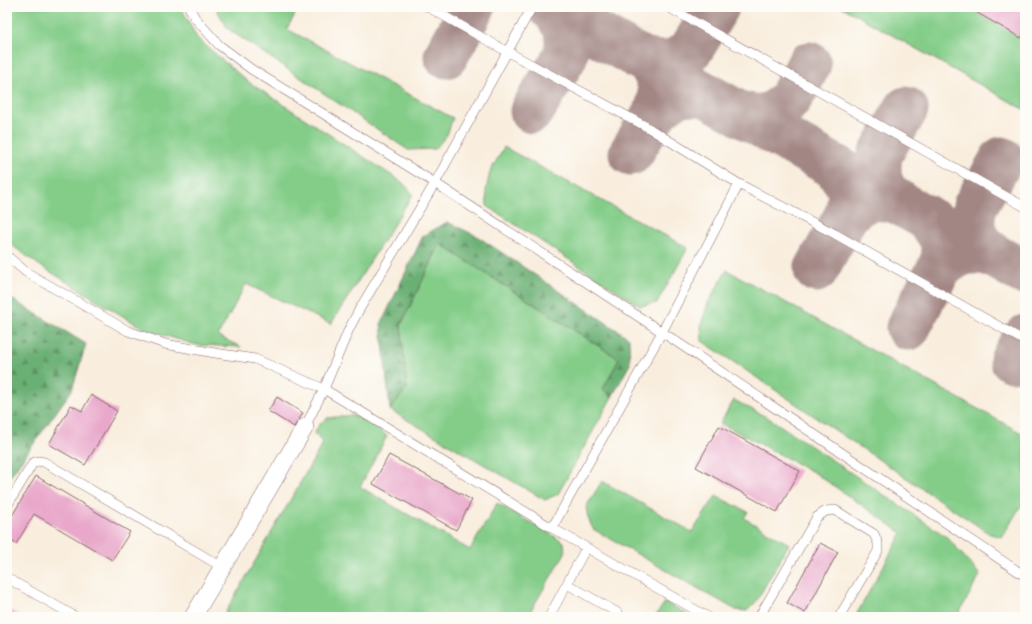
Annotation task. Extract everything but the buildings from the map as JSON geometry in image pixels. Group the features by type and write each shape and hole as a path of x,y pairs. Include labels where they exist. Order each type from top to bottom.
{"street":[{"path":"192,617 304,427"}],"lane":[{"path":"189,7 195,18 219,45 251,69 435,183 662,332 1025,576"},
{"path":"428,7 647,127 739,184 835,234 1025,341"},
{"path":"304,427 324,389 349,329 359,310 435,183 532,7"},
{"path":"668,7 1025,207"},
{"path":"552,528 662,332 739,184"},
{"path":"7,256 26,272 128,331 165,344 255,359 324,389 552,528 708,617"},
{"path":"7,506 33,463 38,461 44,462 222,567"},
{"path":"759,617 817,517 826,511 835,510 874,534 878,543 878,551 839,617"},
{"path":"550,617 586,548"},
{"path":"7,578 76,617"},
{"path":"567,584 618,613 620,617"}],"green space":[{"path":"7,7 181,7 197,38 247,81 402,182 413,194 331,324 246,284 218,336 241,347 196,345 144,329 39,265 13,246 7,237"},
{"path":"215,7 299,7 287,29 453,118 447,135 435,149 408,150 228,29"},
{"path":"842,7 1025,7 1025,110"},
{"path":"504,147 688,248 657,303 640,306 487,206 486,190 490,172"},
{"path":"447,222 477,236 629,338 630,364 612,397 603,389 619,359 440,244 401,325 407,388 390,410 381,324 423,236"},
{"path":"440,244 619,359 603,389 612,397 558,494 545,500 390,410 407,388 401,325"},
{"path":"727,270 1025,435 1025,499 1002,537 990,534 702,341 701,324 708,303"},
{"path":"7,296 86,344 72,390 7,481"},
{"path":"734,400 772,420 947,537 980,575 957,617 855,617 902,533 815,473 720,423"},
{"path":"352,415 366,420 387,436 360,487 470,550 497,503 564,542 565,553 527,617 223,617 323,443 314,434 319,425 327,418"},
{"path":"602,481 692,532 716,496 748,512 744,518 789,544 756,602 747,611 736,610 593,529 588,518 586,507"},
{"path":"665,602 692,617 655,617"}],"taxiway":[{"path":"446,56 473,7"},
{"path":"549,7 1025,273"},
{"path":"707,95 691,93 680,95 669,100 657,110 660,96 658,79 647,61 661,63 672,62 685,54 692,48 717,7"},
{"path":"532,111 565,57 567,45 565,27 553,9 568,11"},
{"path":"740,113 752,116 763,116 773,113 781,108 794,92 809,64"},
{"path":"833,166 843,178 848,189 849,201 846,216 858,205 870,200 883,199 899,202 888,194 883,187 879,169 880,155 906,109"},
{"path":"631,153 657,110"},
{"path":"992,254 979,243 973,228 973,217 975,206 1002,159"},
{"path":"816,270 846,216"},
{"path":"924,216 942,240 944,252 939,269 958,255 967,252 992,254"},
{"path":"908,328 939,269"},
{"path":"1012,360 1025,337"}]}
